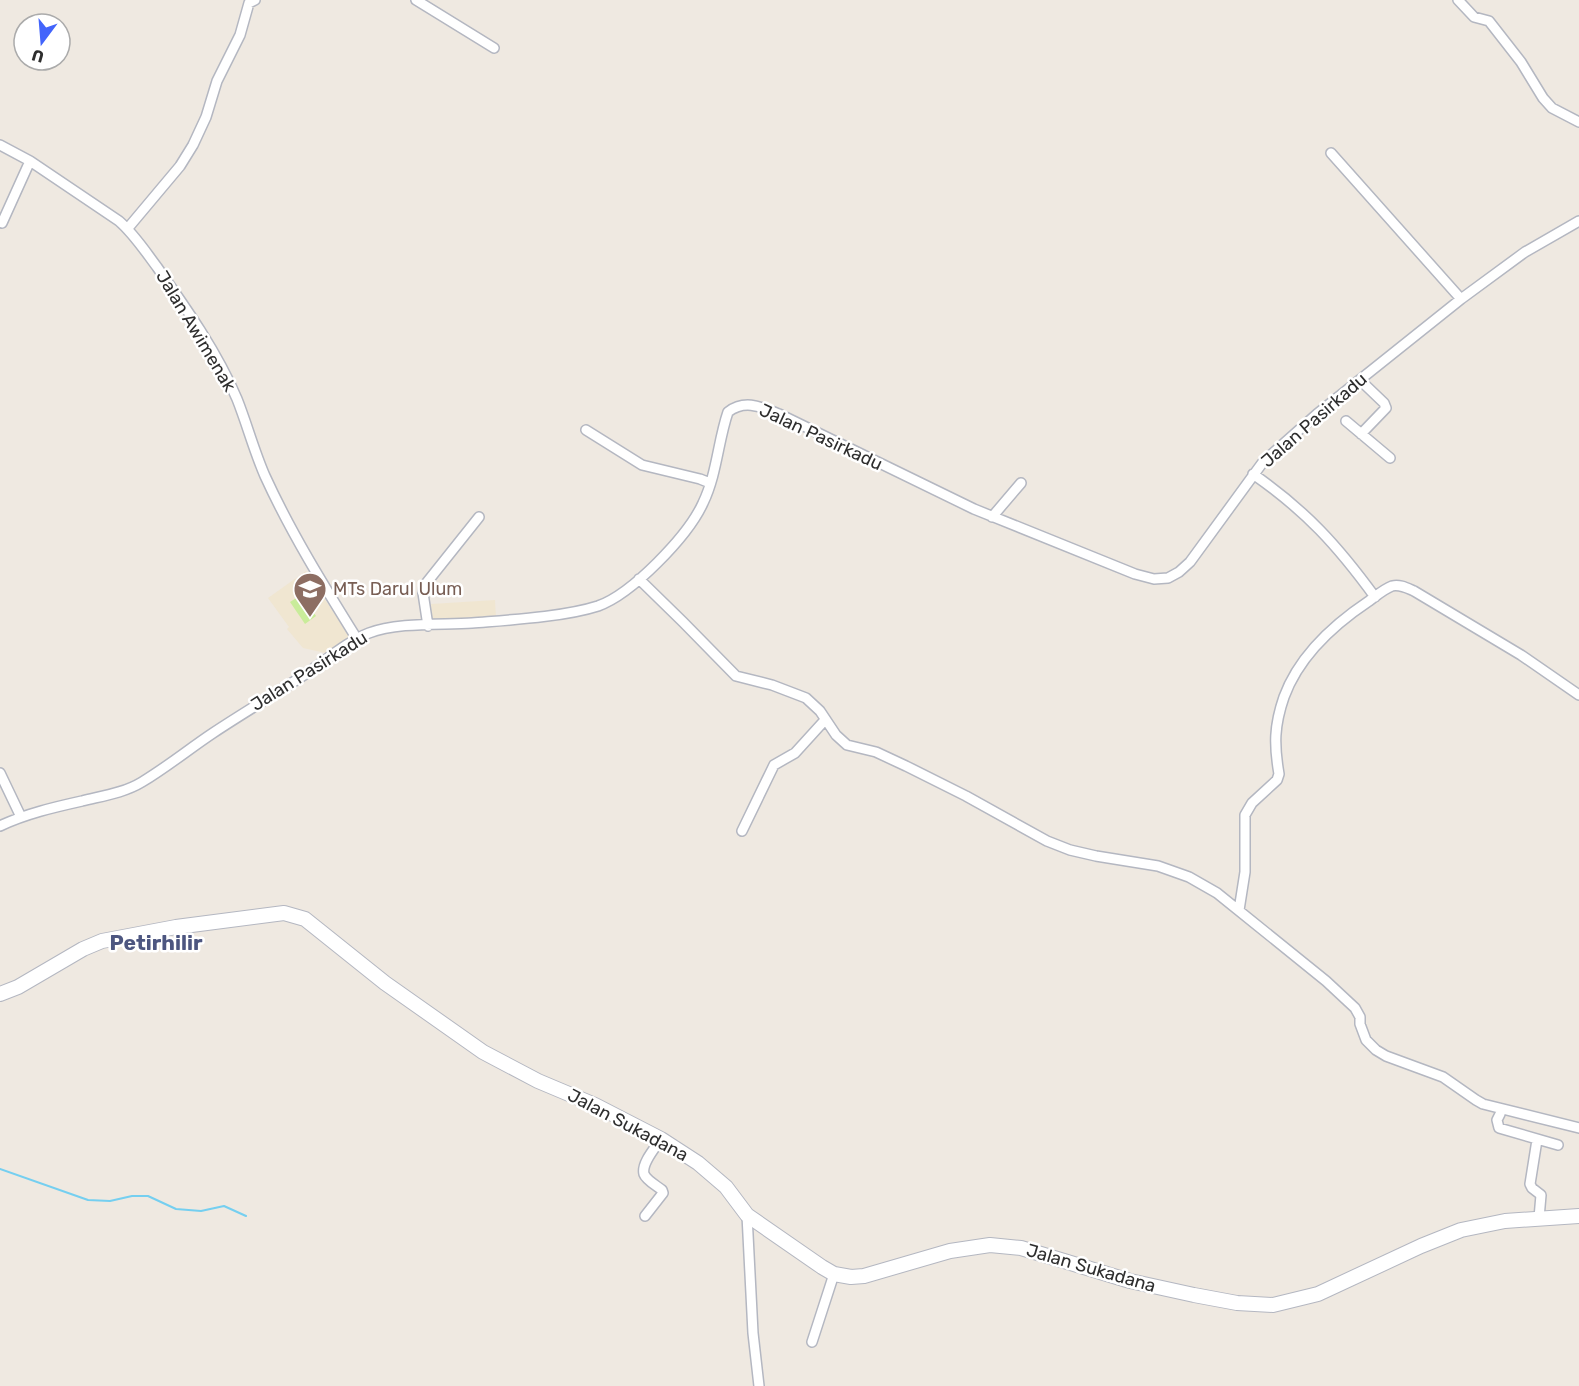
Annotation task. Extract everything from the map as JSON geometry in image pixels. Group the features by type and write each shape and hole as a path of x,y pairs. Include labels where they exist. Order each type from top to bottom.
{"main road":[{"name":"Jalan Sukadana","path":"0,994 18,987 83,949 102,941 186,925 284,913 295,915 306,920 385,983 483,1052 538,1081 595,1104 661,1139 698,1163 726,1187 747,1215 834,1274 851,1277 864,1276 950,1251 990,1245 1021,1248 1130,1281 1183,1293 1273,1305 1318,1294 1461,1230 1505,1221 1579,1216"}],"street":[{"path":"128,228 174,173 193,145 206,117 217,81 240,35 249,3 255,0"},
{"path":"416,0 494,48"},
{"path":"1458,0 1474,17 1489,21 1521,62 1543,98 1552,108 1579,122"},
{"name":"Jalan Awimenak","path":"0,145 30,161 128,228 171,287 214,355 236,398 265,475 320,583 357,639"},
{"path":"1331,153 1461,299"},
{"path":"2,223 30,161"},
{"name":"Jalan Pasirkadu","path":"0,826 21,817 112,794 140,784 241,714 357,639 384,629 509,619 585,609 605,602 639,579 694,520 704,502 710,483 728,412 736,406 746,404 779,414 992,517 1135,574 1154,579 1168,578 1190,562 1263,462 1317,414 1461,299 1525,252 1579,221"},
{"path":"1360,380 1384,403 1386,408 1361,434"},
{"path":"1346,421 1390,458"},
{"path":"586,430 642,465 700,478 710,483"},
{"path":"1253,474 1282,494 1319,528 1337,547 1375,597"},
{"path":"992,517 1021,483"},
{"path":"428,626 424,586 479,517"},
{"path":"639,579 736,676 772,685 806,698 820,711 836,735 847,745 876,752 906,766 1047,841 1070,850 1158,866 1190,878 1217,893 1326,981 1355,1008 1360,1017 1366,1040 1376,1050 1386,1056 1443,1077 1483,1104 1579,1128"},
{"path":"1239,910 1245,872 1245,815 1252,804 1277,780 1279,774 1274,734 1285,696 1311,650 1356,609 1394,586 1403,586 1521,655 1579,694"},
{"path":"742,831 774,765 795,753 825,720"},
{"path":"0,773 21,817"},
{"path":"1500,1114 1497,1120 1499,1128 1558,1145"},
{"path":"645,1216 663,1193 647,1178 644,1172 646,1164 661,1139"},
{"path":"1537,1140 1530,1184 1541,1195 1539,1218"},
{"path":"747,1215 753,1333 759,1386"},
{"path":"812,1342 834,1274"}],"shaded area":[{"name":"MTs Darul Ulum","path":"306,571 350,637 330,654 303,648 287,629 289,627 268,598"},
{"path":"495,600 496,618 432,622 431,604"}],"green space":[{"path":"301,595 316,616 305,624 290,602"}],"waterway":[{"path":"0,1169 88,1200 110,1201 132,1196 148,1196 176,1209 201,1211 224,1206 246,1216"}],"place":[{"name":"MTs Darul Ulum","path":"310,618"}],"district":[{"name":"Petirhilir","path":"156,942"}]}
